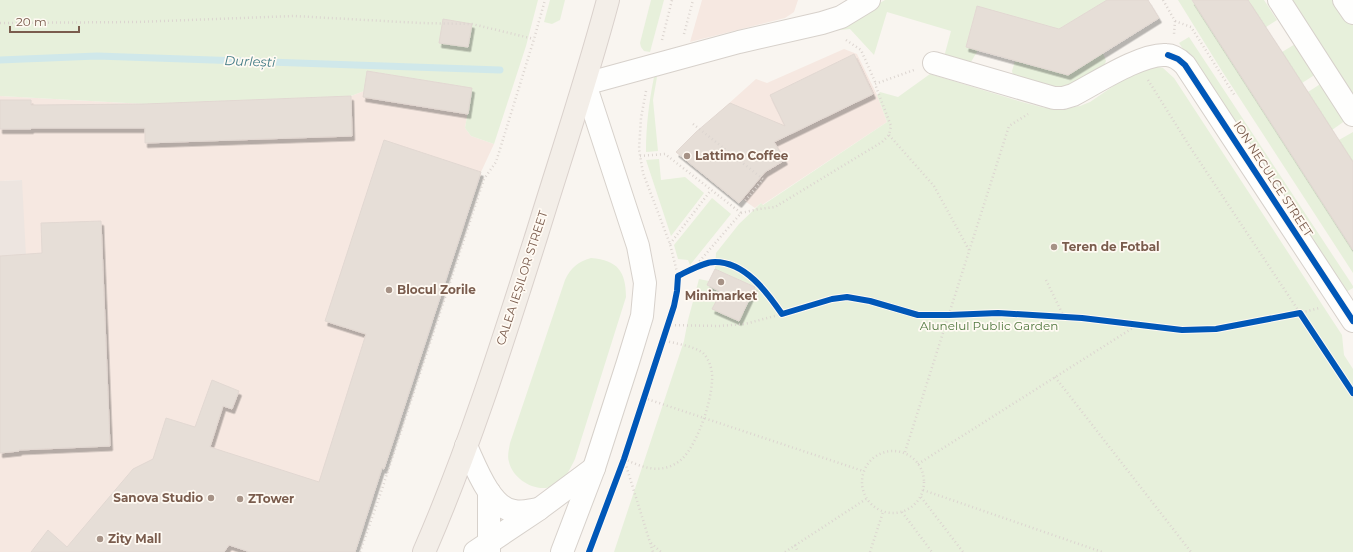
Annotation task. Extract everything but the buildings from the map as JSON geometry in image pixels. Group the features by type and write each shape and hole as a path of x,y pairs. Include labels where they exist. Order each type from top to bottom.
{"main road":[{"name":"CALEA IEȘILOR STREET","path":"424,552 466,446 520,288 585,84 608,0"}],"street":[{"path":"562,552 594,468 626,369 642,316 645,283 638,246 585,84 739,42 835,19 869,0"},
{"path":"1279,0 1349,101"},
{"path":"1344,0 1353,13"},
{"path":"934,63 1054,98 1063,98 1073,95 1137,61 1154,55 1168,55"},
{"name":"ION NECULCE STREET","path":"1168,55 1178,59 1185,65 1350,311"},
{"path":"466,446 489,492 505,508 514,511 539,509"},
{"path":"484,549 594,468"},
{"path":"484,549 489,492"}],"path":[{"path":"360,552 382,492 484,179 496,162 545,0"},
{"path":"661,43 672,0"},
{"path":"676,60 693,0"},
{"path":"1163,0 1175,21 1174,35 1168,55"},
{"path":"0,23 137,22 294,16 420,23 472,24 534,39"},
{"path":"692,270 741,213 775,207 882,142 889,135 891,126 876,84 861,50 849,40 842,38"},
{"path":"1137,61 1190,147 1304,319"},
{"path":"876,84 934,63"},
{"path":"648,85 641,118 640,156 643,172 670,244 678,276 677,283"},
{"path":"905,452 1009,126 1054,98"},
{"path":"693,124 763,179 745,201"},
{"path":"889,135 934,186 970,250"},
{"path":"640,156 665,154 741,213"},
{"path":"670,244 711,190"},
{"path":"678,276 708,264"},
{"path":"1046,280 1067,318"},
{"path":"665,330 745,324 780,312 789,312"},
{"path":"1292,314 1300,313"},
{"path":"941,315 956,315"},
{"path":"1057,317 1067,318"},
{"path":"1132,323 1146,325"},
{"path":"918,464 1139,324"},
{"path":"660,348 665,330"},
{"path":"624,459 645,467 658,469 676,464 684,457 696,436 710,395 712,370 709,361 697,349 665,330"},
{"path":"1055,377 1191,552"},
{"path":"642,405 646,391"},
{"path":"644,398 863,471"},
{"path":"895,450 905,452 918,464 923,472 923,490 912,507 902,512 893,514 883,512 874,507 866,499 862,490 861,480 863,471 873,457 880,453 895,450"},
{"path":"621,466 626,452"},
{"path":"624,459 653,552"},
{"path":"923,490 1102,552"},
{"path":"920,496 963,552"},
{"path":"785,552 866,499"},
{"path":"870,552 883,512"},
{"path":"902,512 932,552"},
{"path":"651,542 661,552"},
{"path":"795,545 798,552"}],"shaded area":[{"path":"702,0 798,0 794,12 785,18 690,42"},
{"path":"844,49 857,54 877,95 887,122 762,205 761,203 755,208 742,199 739,203 676,152 756,79 767,83"},
{"path":"367,71 472,88 465,128 471,136 494,144 481,172 384,469 382,469 355,552 0,552 0,372 21,180 0,181 0,96 144,104 351,96 364,91"},
{"path":"22,180 32,370 0,372 0,181"}],"green space":[{"path":"0,0 538,0 526,46 494,144 471,136 465,128 472,88 368,71 364,91 351,96 144,104 0,96"},
{"path":"550,0 565,0 560,20 552,24 544,22"},
{"path":"651,0 664,0 650,52 644,51 640,43"},
{"path":"885,0 1107,0 1059,29 977,7 966,47 978,50 971,62 944,57 951,31 887,12 874,55 850,29 831,31"},
{"path":"1178,0 1192,0 1353,250 1353,273 1222,71"},
{"path":"1248,0 1264,0 1277,20 1266,27"},
{"path":"1286,0 1353,0 1353,103"},
{"path":"1189,37 1353,288 1343,292 1179,43"},
{"path":"1297,43 1316,74 1302,83 1282,52"},
{"path":"1103,53 1106,61 1104,66 1080,82 1068,86 1044,86 1013,75 1012,71 1015,61 1068,75"},
{"name":"Alunelul Public Garden","path":"1153,66 1163,68 1174,78 1342,335 1344,355 1353,369 1353,552 614,552 684,341 699,279 709,281 707,285 721,292 713,309 739,321 755,287 715,269 716,253 739,224 761,203 763,205 887,122 877,95 880,92 898,97 930,74 1045,108 1069,108 1090,102 1134,72"},
{"path":"654,77 657,77 653,100 658,151 646,152 648,114"},
{"path":"1322,83 1346,120 1332,130 1308,92"},
{"path":"1353,132 1353,162 1339,140"},
{"path":"659,159 661,180 685,177 704,193 671,236 646,160"},
{"path":"712,198 731,214 690,265 688,260 678,259 674,245"},
{"path":"591,258 608,261 619,269 626,288 626,297 575,459 568,473 562,480 547,488 539,488 523,482 512,470 508,457 510,443 565,280 575,266 582,261"}],"waterway":[{"name":"Durlești","path":"0,60 97,56 500,70"}],"cycle path":[{"path":"1168,55 1178,59 1185,65 1353,321"},
{"path":"589,552 624,459 674,306 678,276 710,262 726,263 745,273 762,288 782,314 832,299 847,297 870,301 918,315 998,313 1082,318 1182,330 1216,329 1300,313 1353,393"}],"place":[{"name":"Lattimo Coffee","path":"687,156"},
{"name":"Teren de Fotbal","path":"1054,247"},
{"name":"Minimarket","path":"721,282"},
{"name":"Blocul Zorile","path":"389,290"},
{"name":"Sanova Studio","path":"211,498"},
{"name":"ZTower","path":"240,499"},
{"name":"Zity Mall","path":"100,539"}]}
